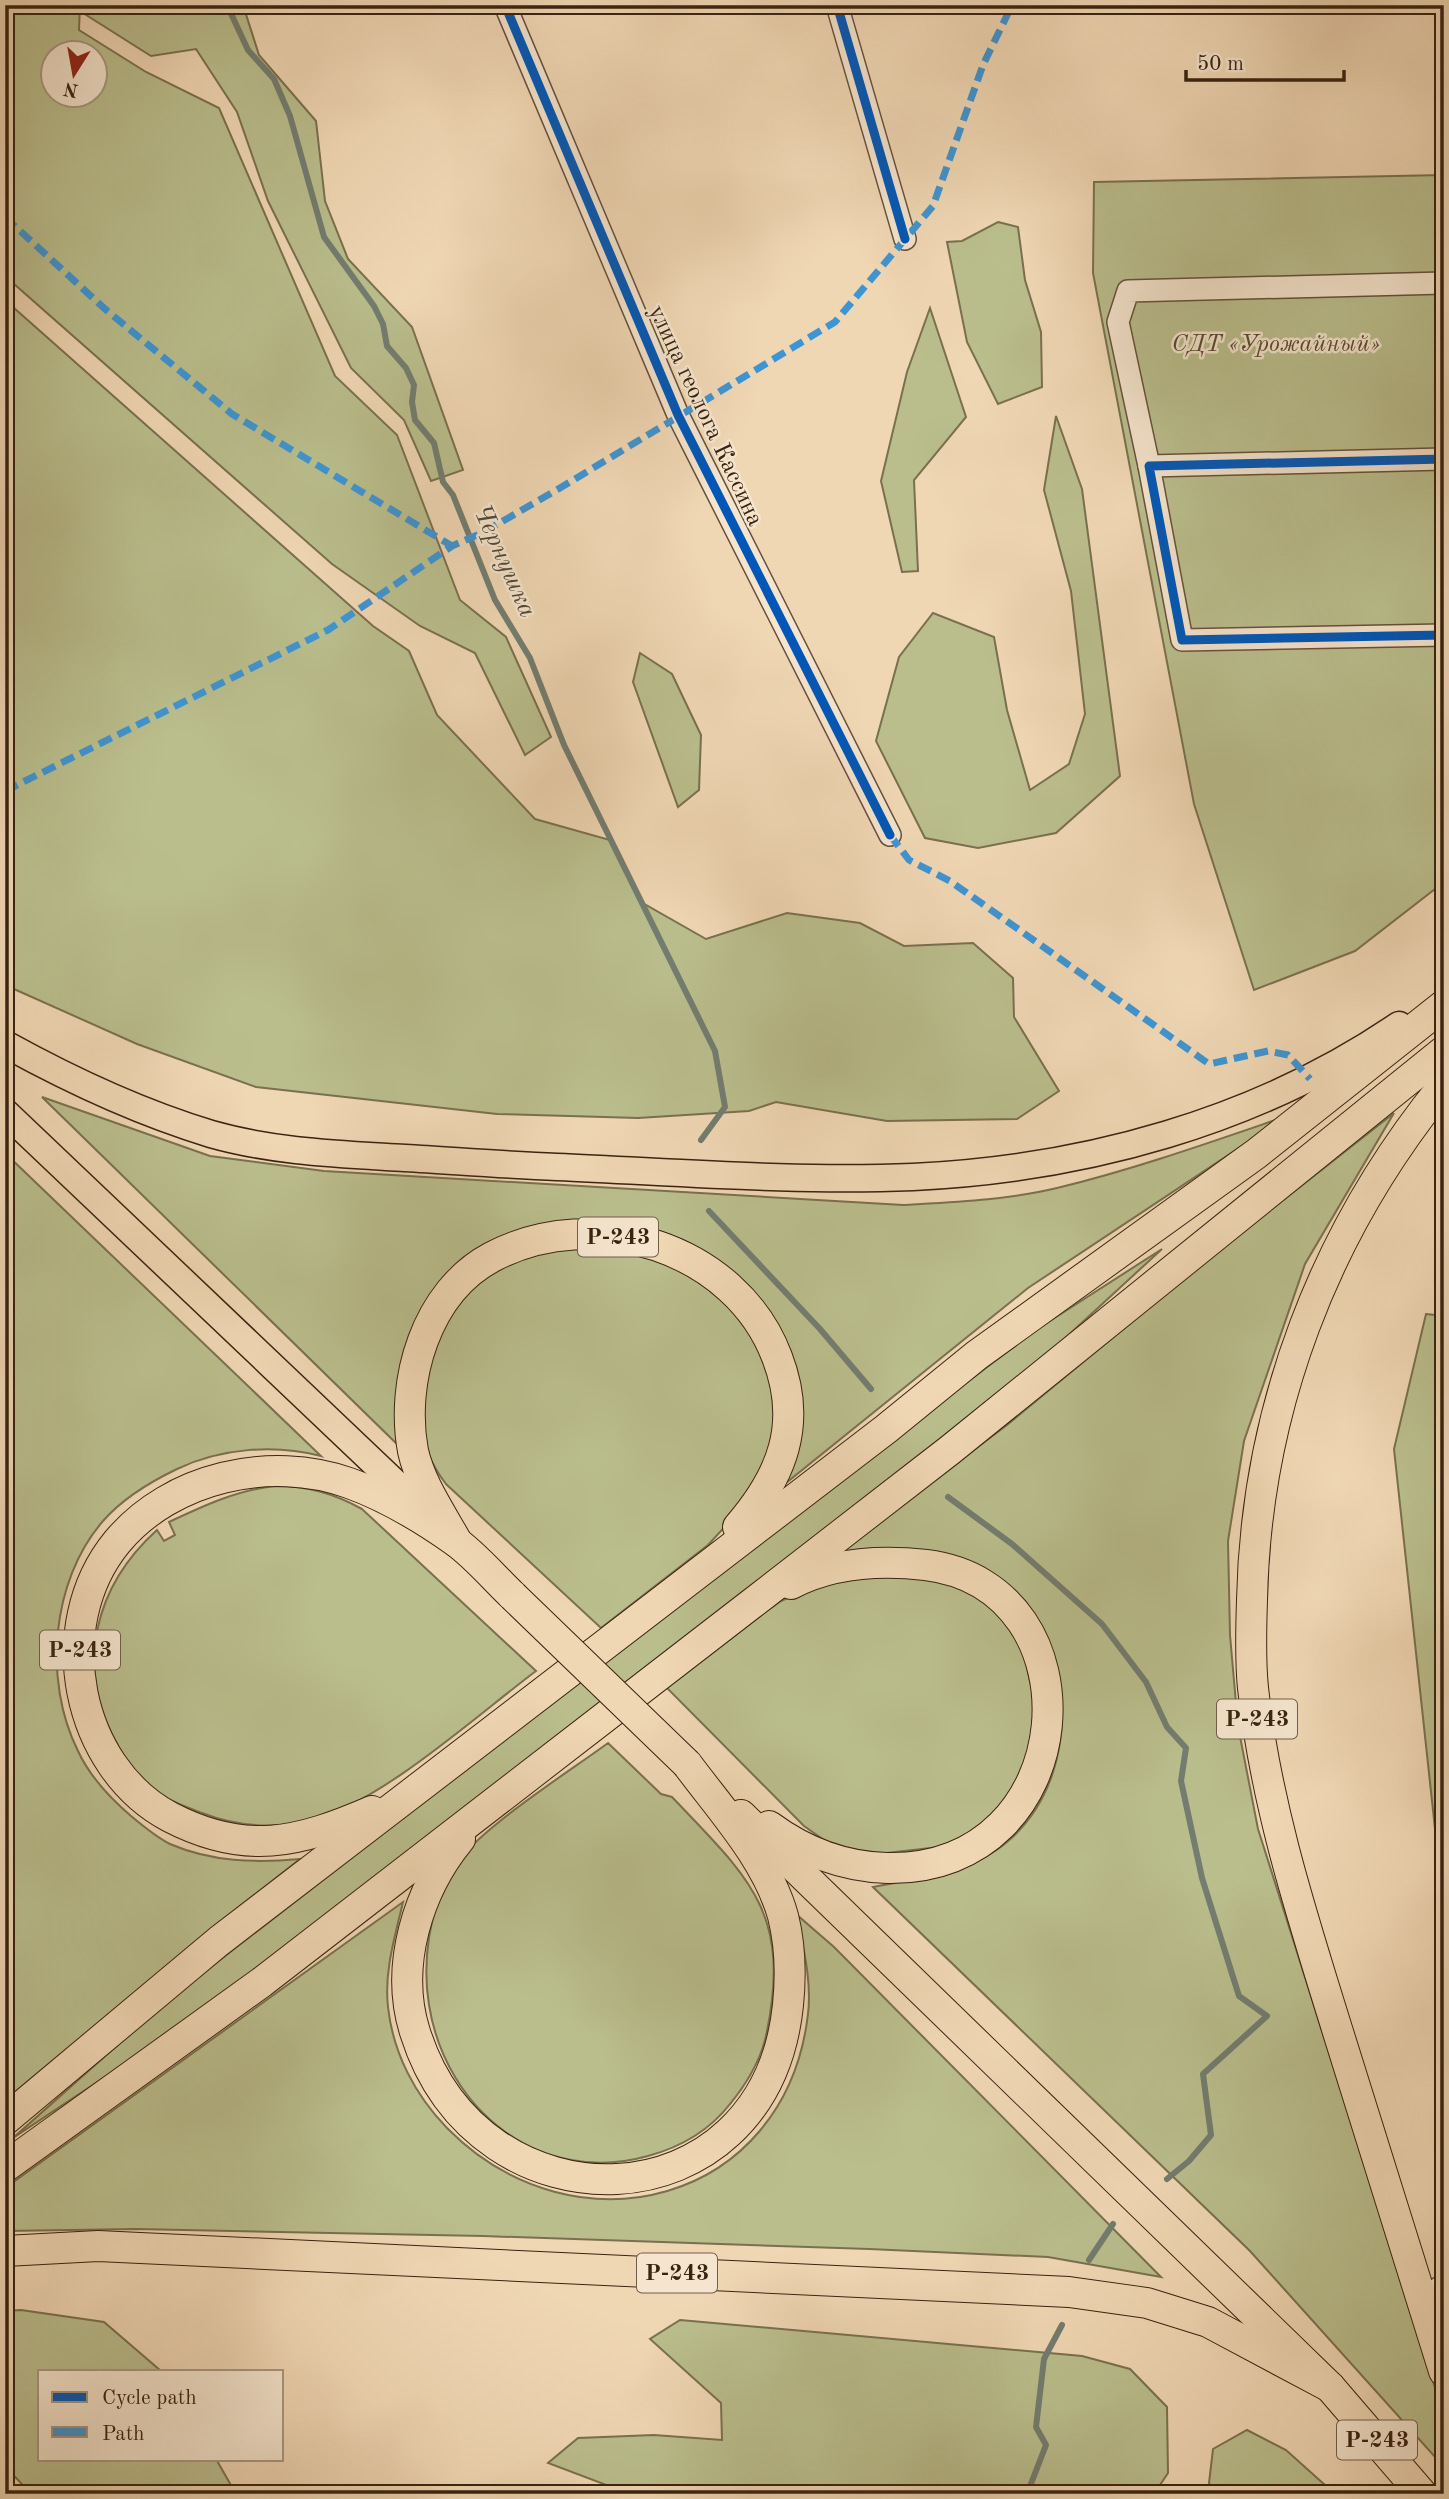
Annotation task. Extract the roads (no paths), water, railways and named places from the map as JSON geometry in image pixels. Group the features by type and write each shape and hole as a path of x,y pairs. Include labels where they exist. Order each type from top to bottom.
{"highway":[{"name":"Р-243","path":"5,2120 219,1941 977,1355 1256,1154 1444,1005"},
{"name":"Р-243","path":"5,2167 262,1982 750,1605 960,1441 1444,1051"},
{"name":"Р-243","path":"1444,1085 1392,1154 1354,1216 1307,1315 1269,1439 1252,1564 1251,1614 1253,1684 1262,1752 1278,1828 1432,2291 1444,2371"},
{"name":"Р-243","path":"457,1542 424,1481 414,1454 410,1426 410,1398 417,1356 436,1313 465,1277 491,1257 528,1242 595,1234 637,1239 669,1249 714,1272 752,1313 772,1342 786,1380 789,1419 777,1470 764,1497 701,1571"},
{"name":"Р-243","path":"442,1771 372,1811 315,1834 280,1842 242,1842 212,1836 152,1807 120,1778 98,1744 85,1708 79,1665 81,1625 88,1597 101,1567 116,1543 160,1505 213,1479 243,1473 286,1471 319,1475 373,1493 457,1542 1330,2387 1422,2494"},
{"name":"Р-243","path":"687,1764 778,1832 808,1850 836,1861 885,1868 925,1866 949,1859 992,1836 1015,1810 1037,1771 1048,1726 1042,1668 1024,1624 995,1594 975,1580 935,1566 906,1563 847,1566 804,1576 750,1605"},
{"name":"Р-243","path":"489,1804 443,1859 417,1918 409,1954 411,2019 433,2079 454,2107 479,2131 525,2163 589,2180 620,2180 661,2172 690,2161 717,2144 744,2117 766,2085 785,2030 790,1984 783,1915 769,1885 747,1846 687,1764"},
{"name":"Р-243","path":"5,2251 98,2246 1069,2292 1147,2303 1208,2322 1330,2387"}],"main road":[{"path":"5,1044 113,1100 214,1135 271,1146 329,1154 546,1167 914,1177 1037,1164 1096,1152 1205,1123 1260,1102 1337,1065 1444,995"},
{"name":"Р-243","path":"5,1112 457,1542"}],"street":[{"name":"улица геолога Кассина","path":"505,5 678,415 890,835"},
{"path":"837,5 905,239"},
{"path":"1444,283 1128,291 1118,322 1182,639 1444,635"},
{"path":"1149,466 1444,459"}],"waterway":[{"name":"Чернушка","path":"227,5 248,50 274,79 290,116 324,237 374,306 383,324 387,346 406,368 414,385 412,402 415,420 434,443 443,482 453,495 495,600 530,658 564,745 715,1051 725,1107 701,1140"},
{"path":"709,1211 820,1329 871,1389"},
{"path":"948,1497 1012,1544 1102,1624 1146,1682 1167,1727 1186,1748 1181,1781 1202,1878 1239,1996 1267,2016 1203,2074 1211,2135 1189,2161 1167,2179"},
{"path":"1089,2260 1113,2224"},
{"path":"1027,2494 1046,2445 1036,2427 1044,2359 1062,2325"}],"park label":[{"name":"СДТ «Урожайный»","path":"1276,345"}]}
